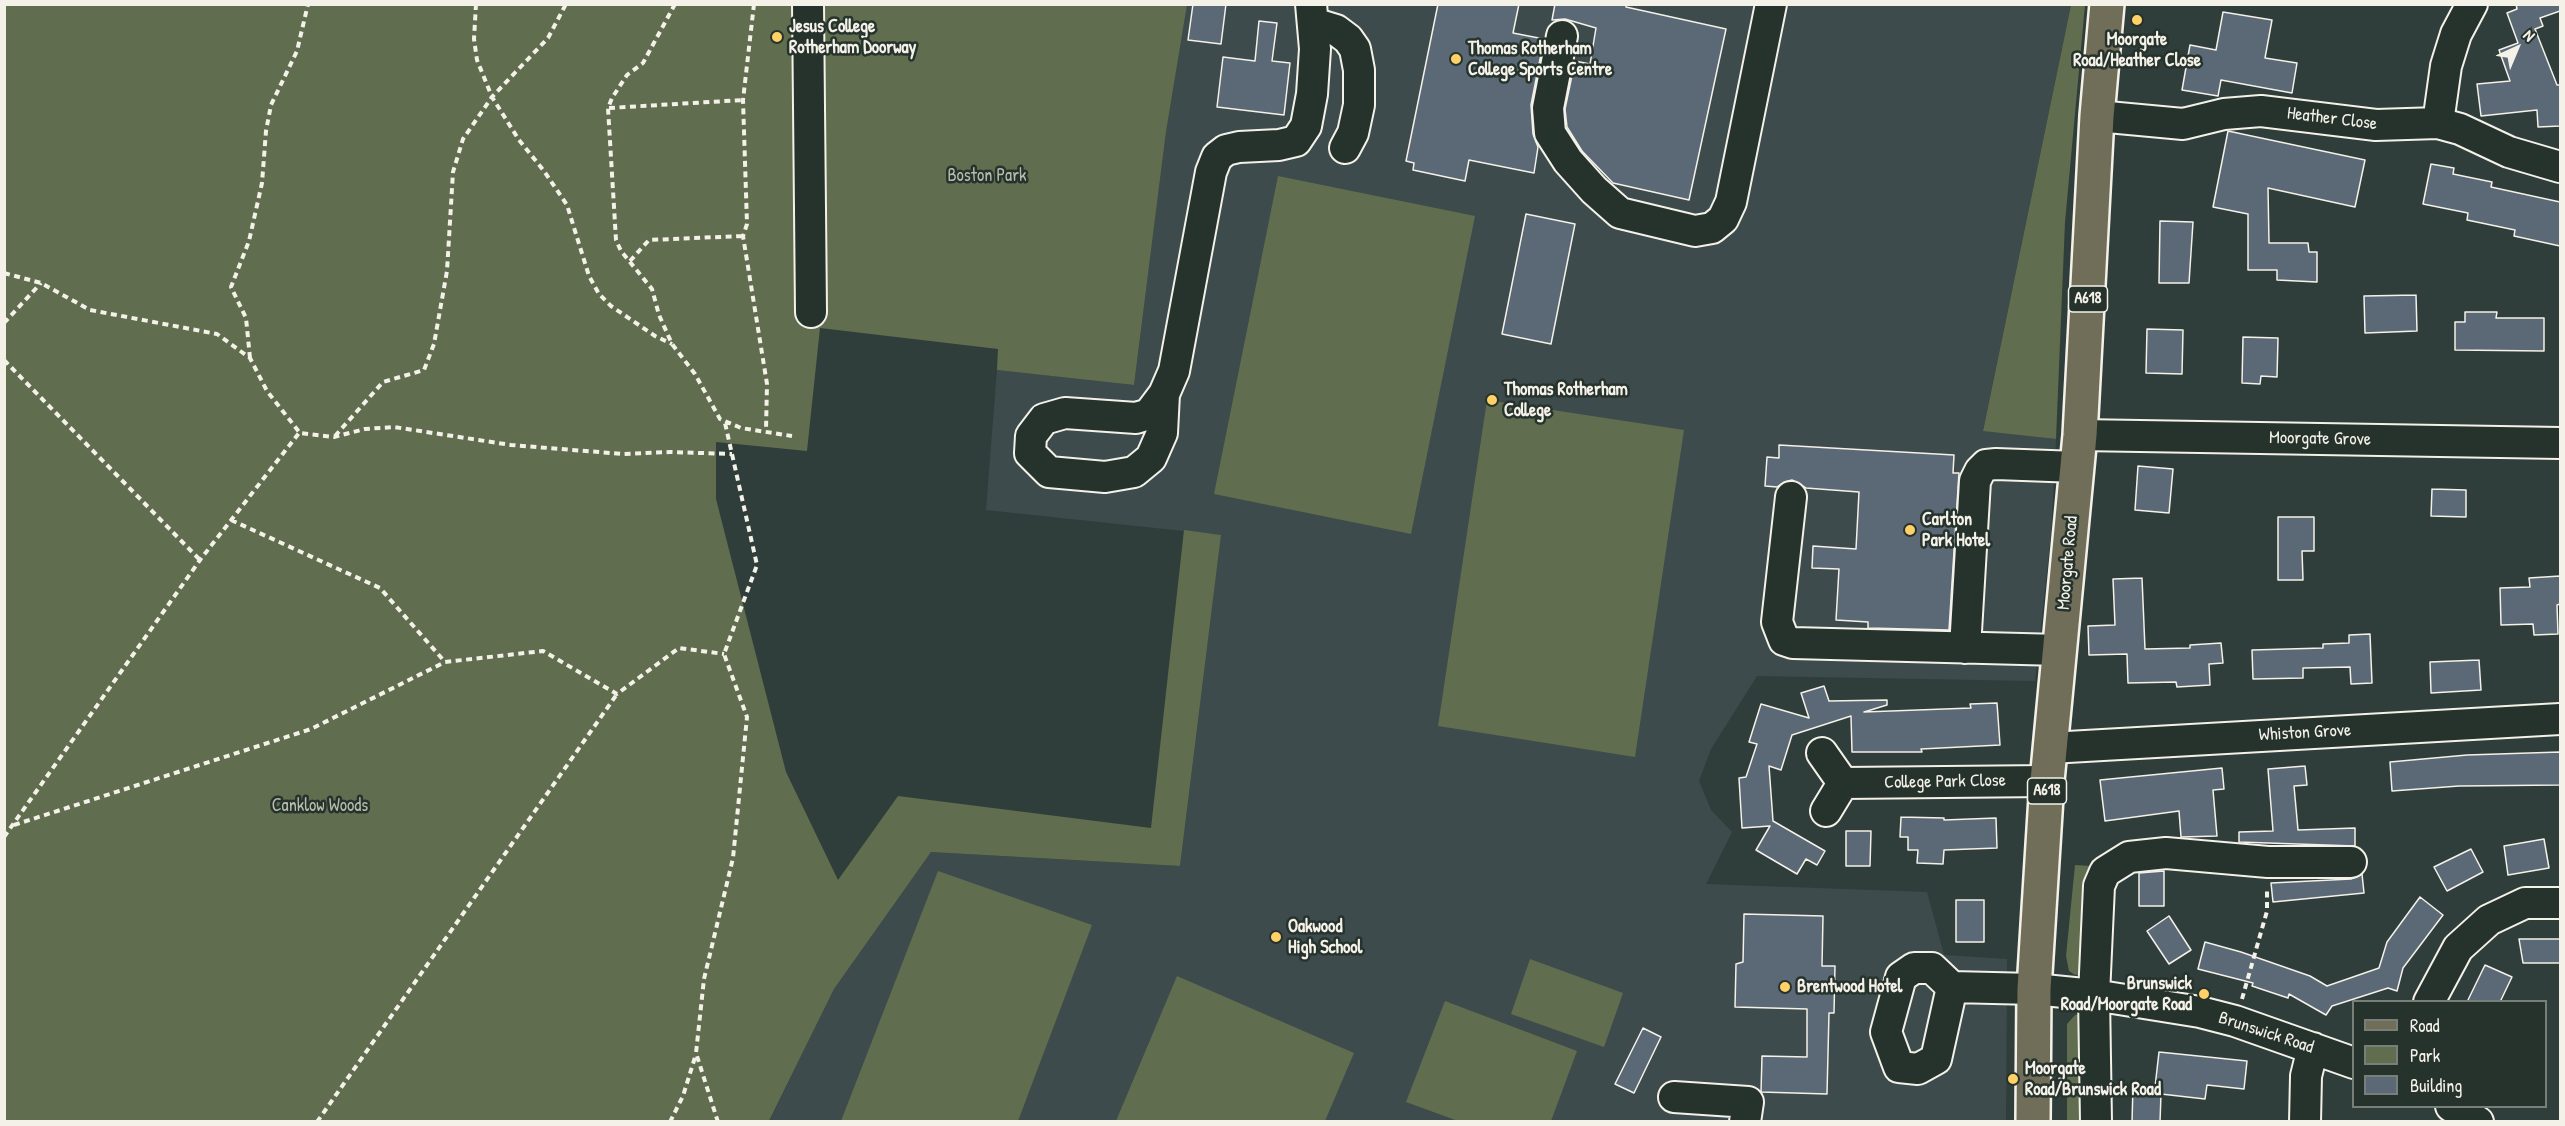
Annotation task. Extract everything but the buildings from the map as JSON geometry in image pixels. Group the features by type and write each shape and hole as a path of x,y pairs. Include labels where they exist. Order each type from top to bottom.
{"main road":[{"name":"Moorgate Road","path":"2033,1122 2034,989 2047,781 2080,435 2097,117 2107,4"}],"street":[{"path":"808,4 811,312"},
{"path":"2438,123 2449,56 2456,34 2472,4"},
{"path":"1562,36 1548,108 1550,133 1568,161 1594,190 1620,213 1695,231 1712,228 1723,219 1731,202 1768,5"},
{"path":"1312,14 1348,39 1355,49 1359,70 1359,105 1353,133 1345,148"},
{"path":"1164,394 1174,371 1211,172 1217,157 1226,150 1296,141 1306,126 1312,94 1315,49 1312,14"},
{"name":"Heather Close","path":"2097,117 2183,124 2224,114 2261,111 2376,125 2438,123 2460,129 2509,152 2560,167"},
{"name":"Moorgate Grove","path":"2080,435 2560,443"},
{"path":"1965,648 1975,481 1980,471 1986,465 1996,464 2077,467"},
{"path":"1791,497 1777,622 1784,640 1793,643 2060,650"},
{"name":"Whiston Grove","path":"2050,748 2560,719"},
{"path":"1822,753 1842,783 1826,811"},
{"name":"College Park Close","path":"1842,783 2047,781"},
{"path":"2096,1122 2094,995 2099,886 2105,872 2129,857 2166,853 2268,862 2351,862"},
{"path":"2430,1000 2458,948 2475,930 2506,910 2525,903 2560,903"},
{"name":"Brunswick Road","path":"1952,987 2034,989 2094,995 2189,1010 2235,1021 2352,1062"},
{"path":"2305,1122 2306,1076 2313,1048"},
{"path":"1674,1096 1748,1102 1745,1122"},
{"path":"2453,1108 2478,1122"}],"path":[{"path":"308,4 297,51 272,105 266,131 262,183 249,241 231,287 246,318 250,358 267,391 300,433 334,437 365,429 394,427 511,446 623,454 670,452 732,454"},
{"path":"476,4 474,39 477,60 492,97 519,140 567,205 589,276 598,294 611,306 655,336 672,344"},
{"path":"334,437 383,382 424,370 434,344 447,271 453,172 464,139 492,97 548,38 566,4"},
{"path":"675,4 643,63 627,75 608,108 615,232 621,251 652,289 659,315 672,344 695,374 716,414 725,423 741,428 766,430 792,436"},
{"path":"754,4 742,100 747,224 743,236 767,384 766,430"},
{"path":"608,108 742,100"},
{"path":"630,261 649,240 743,236"},
{"path":"4,273 41,283 90,310 217,334 250,358"},
{"path":"4,323 41,283"},
{"path":"4,360 200,560"},
{"path":"670,1122 683,1096 696,1053 704,979 732,858 747,717 724,654 757,565 725,423"},
{"path":"4,837 200,560 300,433"},
{"path":"231,520 380,588 445,662"},
{"path":"317,1122 617,694 679,648 724,654"},
{"path":"13,825 311,729 445,662 543,651 617,694"},
{"path":"2235,1021 2267,911 2268,862"},
{"path":"696,1053 718,1122"}],"shaded area":[{"path":"1187,5 2071,5 1983,430 2056,439 2051,534 2035,681 1757,676 1711,749 1699,781 1711,810 1732,832 1706,884 1927,892 1944,955 2007,959 2006,1121 769,1122 834,989 931,852 1180,866 1221,535 986,510 997,370 1134,385 1166,132"}],"green space":[{"path":"5,5 1187,5 1166,132 1134,385 997,370 998,349 820,328 807,451 716,442 716,499 786,772 838,880 898,796 1151,828 1184,530 1221,535 1180,866 931,852 834,989 769,1121 5,1122"},
{"path":"2071,5 2085,5 2065,222 2056,439 1983,431"},
{"path":"1278,176 1475,216 1411,534 1214,494"},
{"path":"1487,400 1684,430 1635,757 1438,726"},
{"path":"2075,865 2091,866 2086,974 2075,975 2069,971 2066,956"},
{"path":"938,871 1092,925 1018,1121 841,1121"},
{"path":"1530,959 1623,993 1604,1047 1511,1014"},
{"path":"1177,976 1354,1053 1325,1121 1116,1121"},
{"path":"1445,1001 1577,1051 1551,1121 1458,1121 1406,1102"},
{"path":"2085,1013 2084,1121 2067,1121 2067,1024 2075,1015"}],"place":[{"name":"Moorgate Road/Heather Close","path":"2137,20"},
{"name":"Jesus College Rotherham Doorway","path":"777,37"},
{"name":"Thomas Rotherham College Sports Centre","path":"1456,59"},
{"name":"Thomas Rotherham College","path":"1492,400"},
{"name":"Carlton Park Hotel","path":"1910,530"},
{"name":"Oakwood High School","path":"1276,937"},
{"name":"Brentwood Hotel","path":"1785,987"},
{"name":"Brunswick Road/Moorgate Road","path":"2204,994"},
{"name":"Moorgate Road/Brunswick Road","path":"2013,1079"}],"park label":[{"name":"Boston Park","path":"987,176"},
{"name":"Canklow Woods","path":"320,806"}]}
